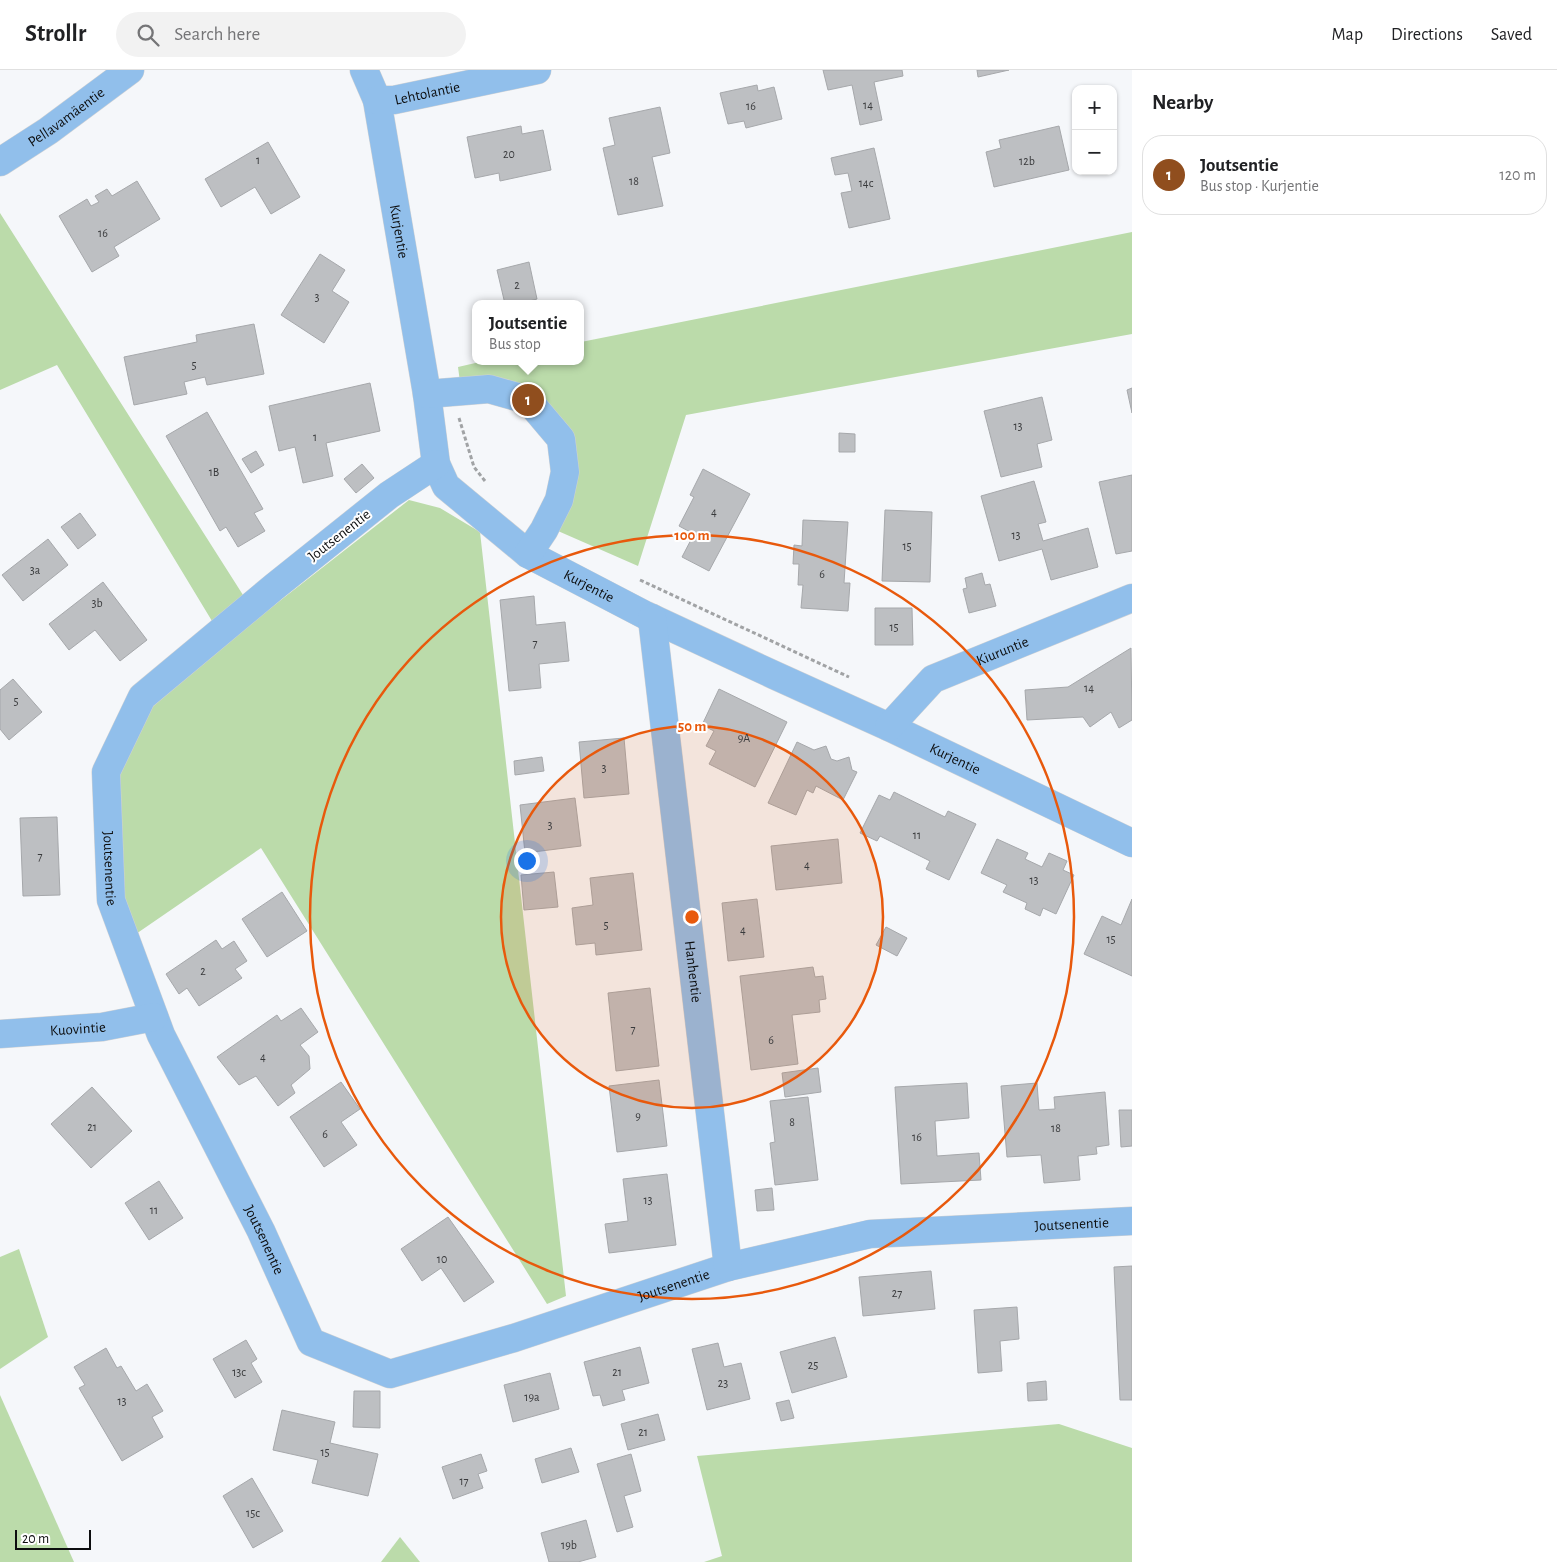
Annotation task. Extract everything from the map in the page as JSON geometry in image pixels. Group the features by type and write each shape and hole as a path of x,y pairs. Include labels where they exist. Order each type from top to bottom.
{"street":[{"name":"Pellavamäentie","path":"0,162 48,131 130,70"},
{"name":"Kurjentie","path":"364,70 377,100 440,393 436,464 446,486 528,554 652,618 890,727 1132,843"},
{"name":"Lehtolantie","path":"377,100 394,100 537,70"},
{"path":"440,393 489,389 528,400 561,439 565,472 559,500 544,530 528,554"},
{"name":"Joutsenentie","path":"436,464 375,506 142,697 106,772 111,900 161,1035 260,1231 311,1342 390,1374 514,1338 728,1266 870,1234 1132,1221"},
{"name":"Kiuruntie","path":"890,727 933,679 1132,598"},
{"name":"Hanhentie","path":"652,618 728,1266"},
{"name":"Kuovintie","path":"0,1034 102,1026 154,1017"}],"path":[{"path":"440,393 474,467 489,486"},
{"path":"632,576 851,678"}],"green space":[{"path":"0,213 243,595 212,621 57,365 0,390"},
{"path":"1132,232 1132,334 686,415 638,566 558,531 570,507 536,390 460,382 458,367 472,364 584,365 584,341"},
{"path":"409,500 440,508 480,532 566,1296 547,1304 261,848 133,936 118,900 115,774 149,703"},
{"path":"19,1249 48,1337 0,1369 0,1257"},
{"path":"0,1395 74,1562 0,1562"},
{"path":"1059,1424 1132,1448 1132,1562 704,1562 722,1556 697,1456"},
{"path":"400,1537 420,1562 381,1562"}],"building":[{"path":"823,70 902,70 903,76 874,82 882,120 860,125 852,85 828,90"},
{"path":"977,70 1009,70 978,77"},
{"path":"757,85 758,91 774,87 782,119 746,128 744,121 728,124 720,93"},
{"path":"660,107 670,153 652,157 663,206 618,215 603,148 615,145 609,118"},
{"path":"521,126 522,134 543,130 551,170 500,181 499,173 475,178 467,137"},
{"path":"1059,126 1069,170 994,187 986,152 1001,148 999,140"},
{"path":"268,142 300,197 271,214 255,187 221,207 205,179"},
{"path":"874,148 890,219 849,228 841,193 852,191 848,173 835,175 831,158"},
{"path":"137,181 160,219 114,247 119,256 92,272 59,216 87,199 91,206 99,202 95,196 107,189 112,196"},
{"path":"320,254 345,270 332,291 349,302 324,343 281,315"},
{"path":"529,262 537,299 504,300 497,270"},
{"path":"254,324 264,374 207,385 205,377 184,382 187,394 134,405 124,357 197,342 196,335"},
{"path":"370,383 380,431 326,443 333,476 303,483 295,447 279,451 269,406"},
{"path":"1132,388 1132,413 1127,390"},
{"path":"1042,397 1052,440 1037,444 1042,467 1001,477 984,411"},
{"path":"207,412 263,509 254,513 265,531 238,547 226,527 220,531 166,436"},
{"path":"839,433 855,434 855,452 839,452"},
{"path":"256,451 264,465 251,473 242,459"},
{"path":"362,464 374,478 356,493 344,479"},
{"path":"703,469 750,494 709,571 682,557 694,534 679,526 694,497 690,495"},
{"path":"1132,475 1132,551 1116,554 1099,482"},
{"path":"1034,481 1046,522 1038,524 1043,541 1088,528 1098,567 1051,580 1042,549 999,561 981,496"},
{"path":"885,510 932,512 930,582 882,581"},
{"path":"80,513 96,535 78,549 61,527"},
{"path":"803,520 848,522 844,583 850,583 848,611 801,608 803,585 798,585 799,564 793,564 794,545 802,546"},
{"path":"48,539 68,565 23,601 2,575"},
{"path":"982,573 985,585 990,584 996,606 969,613 963,589 967,588 965,578"},
{"path":"103,582 147,640 120,661 95,630 69,650 49,624"},
{"path":"534,596 536,625 565,622 569,661 539,664 541,688 509,691 500,600"},
{"path":"875,608 912,608 913,645 875,645"},
{"path":"1131,648 1132,720 1119,728 1111,712 1090,727 1083,717 1027,720 1025,690 1068,687"},
{"path":"13,679 42,712 9,740 0,729 0,690"},
{"path":"719,689 787,722 755,787 709,764 716,751 706,746 714,731 702,725"},
{"path":"624,738 629,794 584,798 579,742"},
{"path":"797,742 814,750 826,746 831,759 837,761 849,757 852,770 857,772 843,800 816,786 813,793 807,790 796,815 768,803"},
{"path":"542,757 544,771 515,775 514,761"},
{"path":"894,792 945,817 948,811 976,824 949,880 926,869 930,861 880,836 877,841 860,833 879,795 890,800"},
{"path":"575,798 581,846 525,853 520,805"},
{"path":"57,817 60,895 23,896 20,818"},
{"path":"838,839 842,883 776,890 771,846"},
{"path":"997,839 1028,853 1025,859 1042,867 1049,853 1067,861 1063,870 1074,875 1056,914 1043,908 1040,916 1025,909 1027,903 1003,892 1007,885 981,873"},
{"path":"554,872 558,907 524,910 521,875"},
{"path":"633,873 642,950 596,955 595,943 576,945 572,908 593,905 590,878"},
{"path":"282,892 307,931 267,957 242,919"},
{"path":"757,899 764,957 728,961 722,903"},
{"path":"1132,899 1132,976 1084,954 1102,916 1121,925"},
{"path":"886,927 907,938 897,956 876,945"},
{"path":"216,940 222,949 234,941 247,961 235,969 242,978 199,1006 187,988 179,994 166,974"},
{"path":"813,967 815,977 823,976 826,999 819,1000 820,1012 792,1015 798,1064 751,1070 740,976"},
{"path":"650,988 659,1066 616,1071 608,993"},
{"path":"301,1008 318,1032 300,1045 309,1056 310,1069 291,1085 295,1093 278,1106 256,1076 239,1085 217,1057 277,1015 281,1021"},
{"path":"818,1068 821,1092 785,1097 782,1073"},
{"path":"659,1080 667,1146 617,1152 609,1086"},
{"path":"341,1082 360,1109 341,1122 357,1145 324,1167 290,1117"},
{"path":"967,1083 969,1118 935,1121 937,1156 979,1153 981,1180 901,1184 895,1087"},
{"path":"1037,1083 1039,1110 1055,1109 1054,1097 1105,1092 1109,1145 1096,1147 1097,1154 1078,1156 1080,1180 1044,1183 1041,1155 1007,1157 1001,1086"},
{"path":"92,1087 132,1131 91,1168 51,1124"},
{"path":"808,1097 818,1180 775,1185 770,1143 775,1142 770,1101"},
{"path":"1119,1110 1132,1110 1132,1146 1121,1147"},
{"path":"667,1174 676,1245 609,1253 605,1224 628,1221 623,1179"},
{"path":"159,1181 183,1218 149,1240 125,1203"},
{"path":"772,1188 774,1210 757,1211 755,1190"},
{"path":"448,1217 494,1282 464,1302 441,1268 422,1281 401,1249"},
{"path":"1132,1266 1132,1400 1120,1400 1114,1267"},
{"path":"931,1271 935,1309 863,1316 859,1277"},
{"path":"1017,1307 1019,1339 1000,1341 1002,1371 978,1373 974,1310"},
{"path":"835,1337 847,1377 792,1393 780,1352"},
{"path":"246,1340 257,1359 251,1363 262,1382 235,1398 213,1359"},
{"path":"718,1343 724,1367 741,1363 750,1399 707,1410 692,1349"},
{"path":"640,1347 649,1383 622,1390 625,1400 603,1406 600,1395 593,1396 584,1362"},
{"path":"106,1348 117,1368 121,1366 136,1391 147,1384 163,1411 152,1417 163,1437 122,1461 79,1388 85,1385 74,1367"},
{"path":"550,1373 559,1409 513,1422 504,1385"},
{"path":"1046,1381 1047,1400 1028,1401 1027,1383"},
{"path":"354,1391 380,1391 380,1428 353,1427"},
{"path":"789,1400 794,1418 781,1421 776,1403"},
{"path":"282,1410 335,1422 330,1443 378,1454 368,1496 312,1483 318,1460 273,1450"},
{"path":"658,1414 665,1440 628,1450 621,1424"},
{"path":"571,1448 579,1472 542,1483 535,1459"},
{"path":"481,1454 487,1471 478,1474 483,1488 453,1499 442,1467"},
{"path":"631,1454 641,1491 624,1496 633,1527 617,1532 597,1464"},
{"path":"252,1478 283,1531 253,1548 223,1496"},
{"path":"586,1520 596,1557 578,1562 549,1562 541,1533"}],"place":[{"name":"Joutsentie","path":"528,400"}]}
